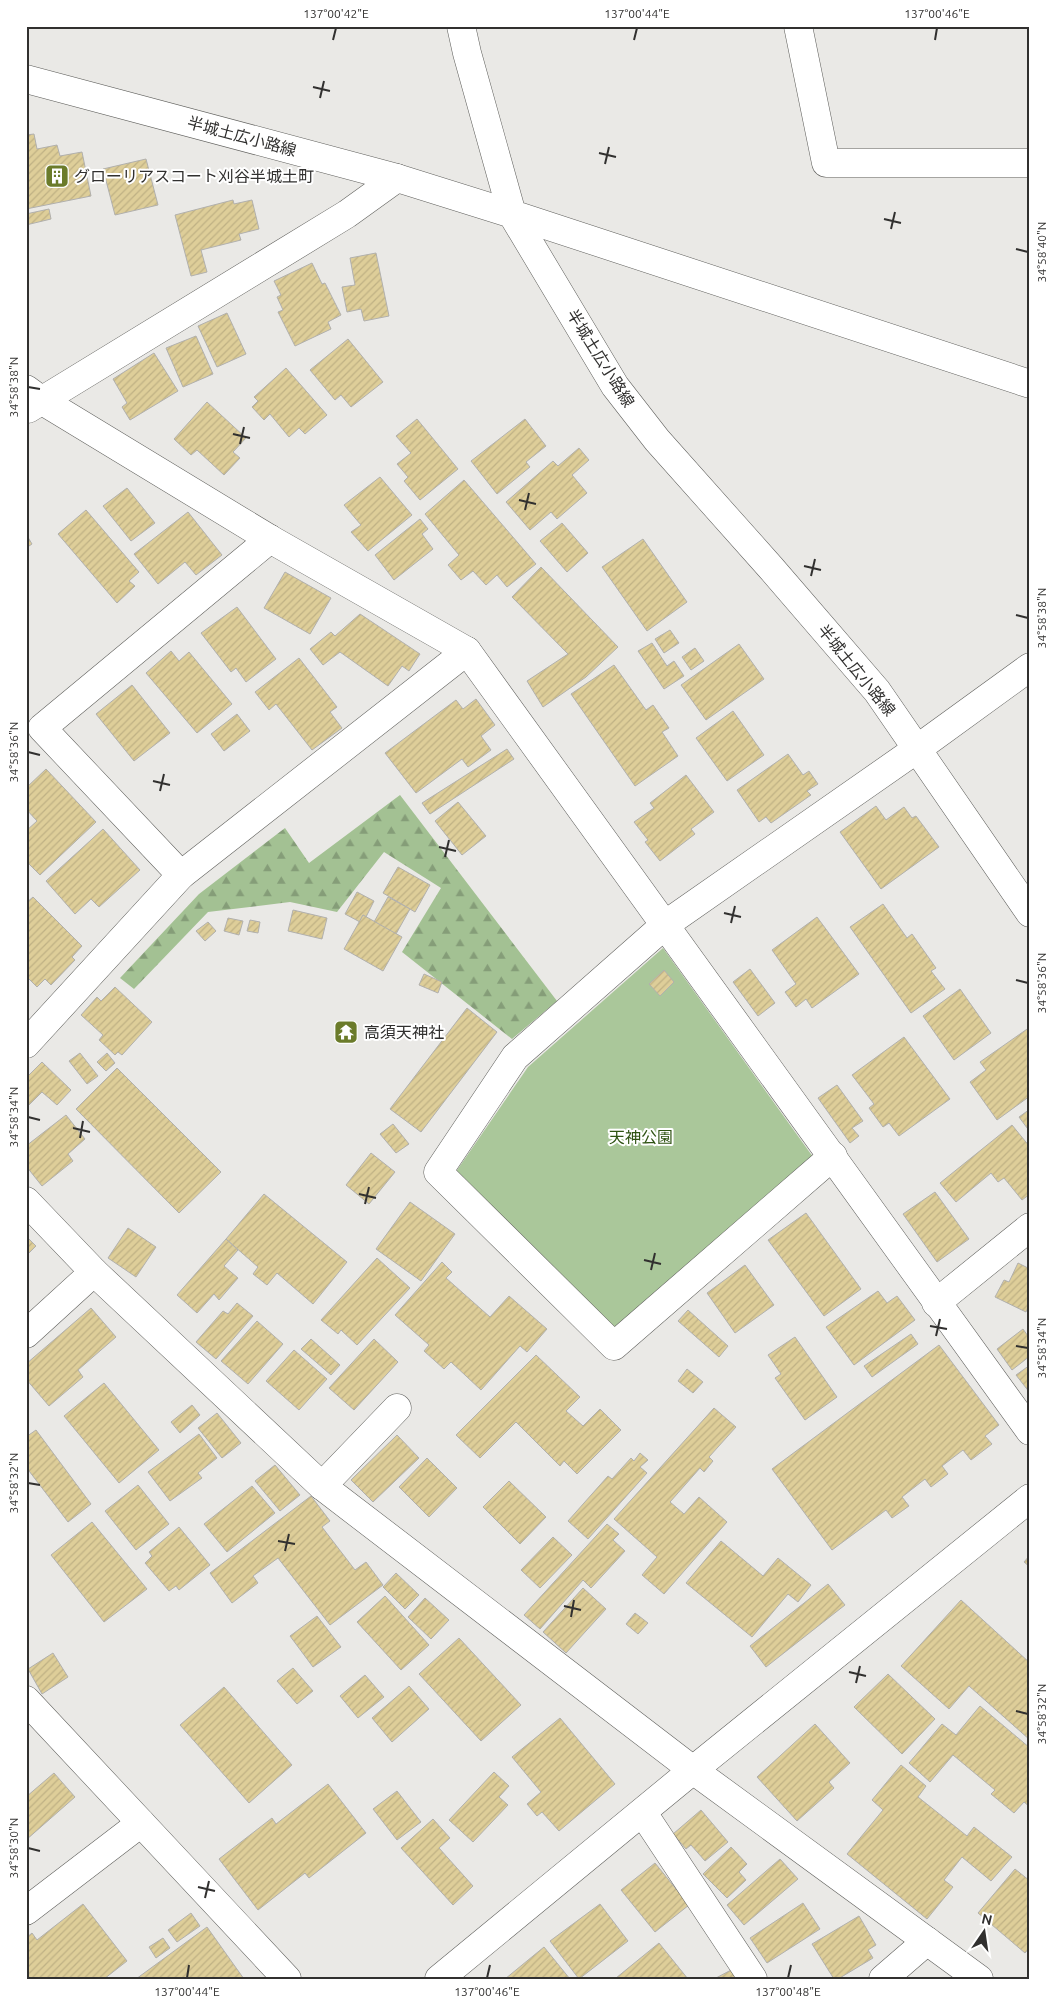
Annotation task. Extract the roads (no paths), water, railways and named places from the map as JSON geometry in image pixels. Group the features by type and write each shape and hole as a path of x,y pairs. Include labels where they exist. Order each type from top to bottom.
{"street":[{"path":"461,26 512,214 1030,384"},
{"path":"798,26 826,163 1030,163"},
{"name":"半城土広小路線","path":"26,79 397,178 512,214 621,393 657,440 876,690 1030,913"},
{"path":"397,178 347,214 31,399 270,539 467,651 666,924 936,1303 1030,1431"},
{"path":"180,875 42,728 270,539"},
{"path":"26,1044 180,875 467,651"},
{"path":"833,1156 614,1346 438,1172 515,1057 666,924 917,749 1030,666"},
{"path":"26,1201 94,1272 322,1486 693,1770 979,1979"},
{"path":"936,1303 1030,1227"},
{"path":"26,1334 94,1272"},
{"path":"322,1486 397,1408"},
{"path":"440,1979 693,1770 1030,1498"},
{"path":"26,1700 287,1979"},
{"path":"643,1813 753,1979"},
{"path":"26,1911 141,1823"},
{"path":"883,1979 927,1941"}],"place":[{"name":"グローリアスコート刈谷半城土町","path":"57,176"},
{"name":"高須天神社","path":"346,1032"}],"park label":[{"name":"天神公園","path":"641,1137"}]}
